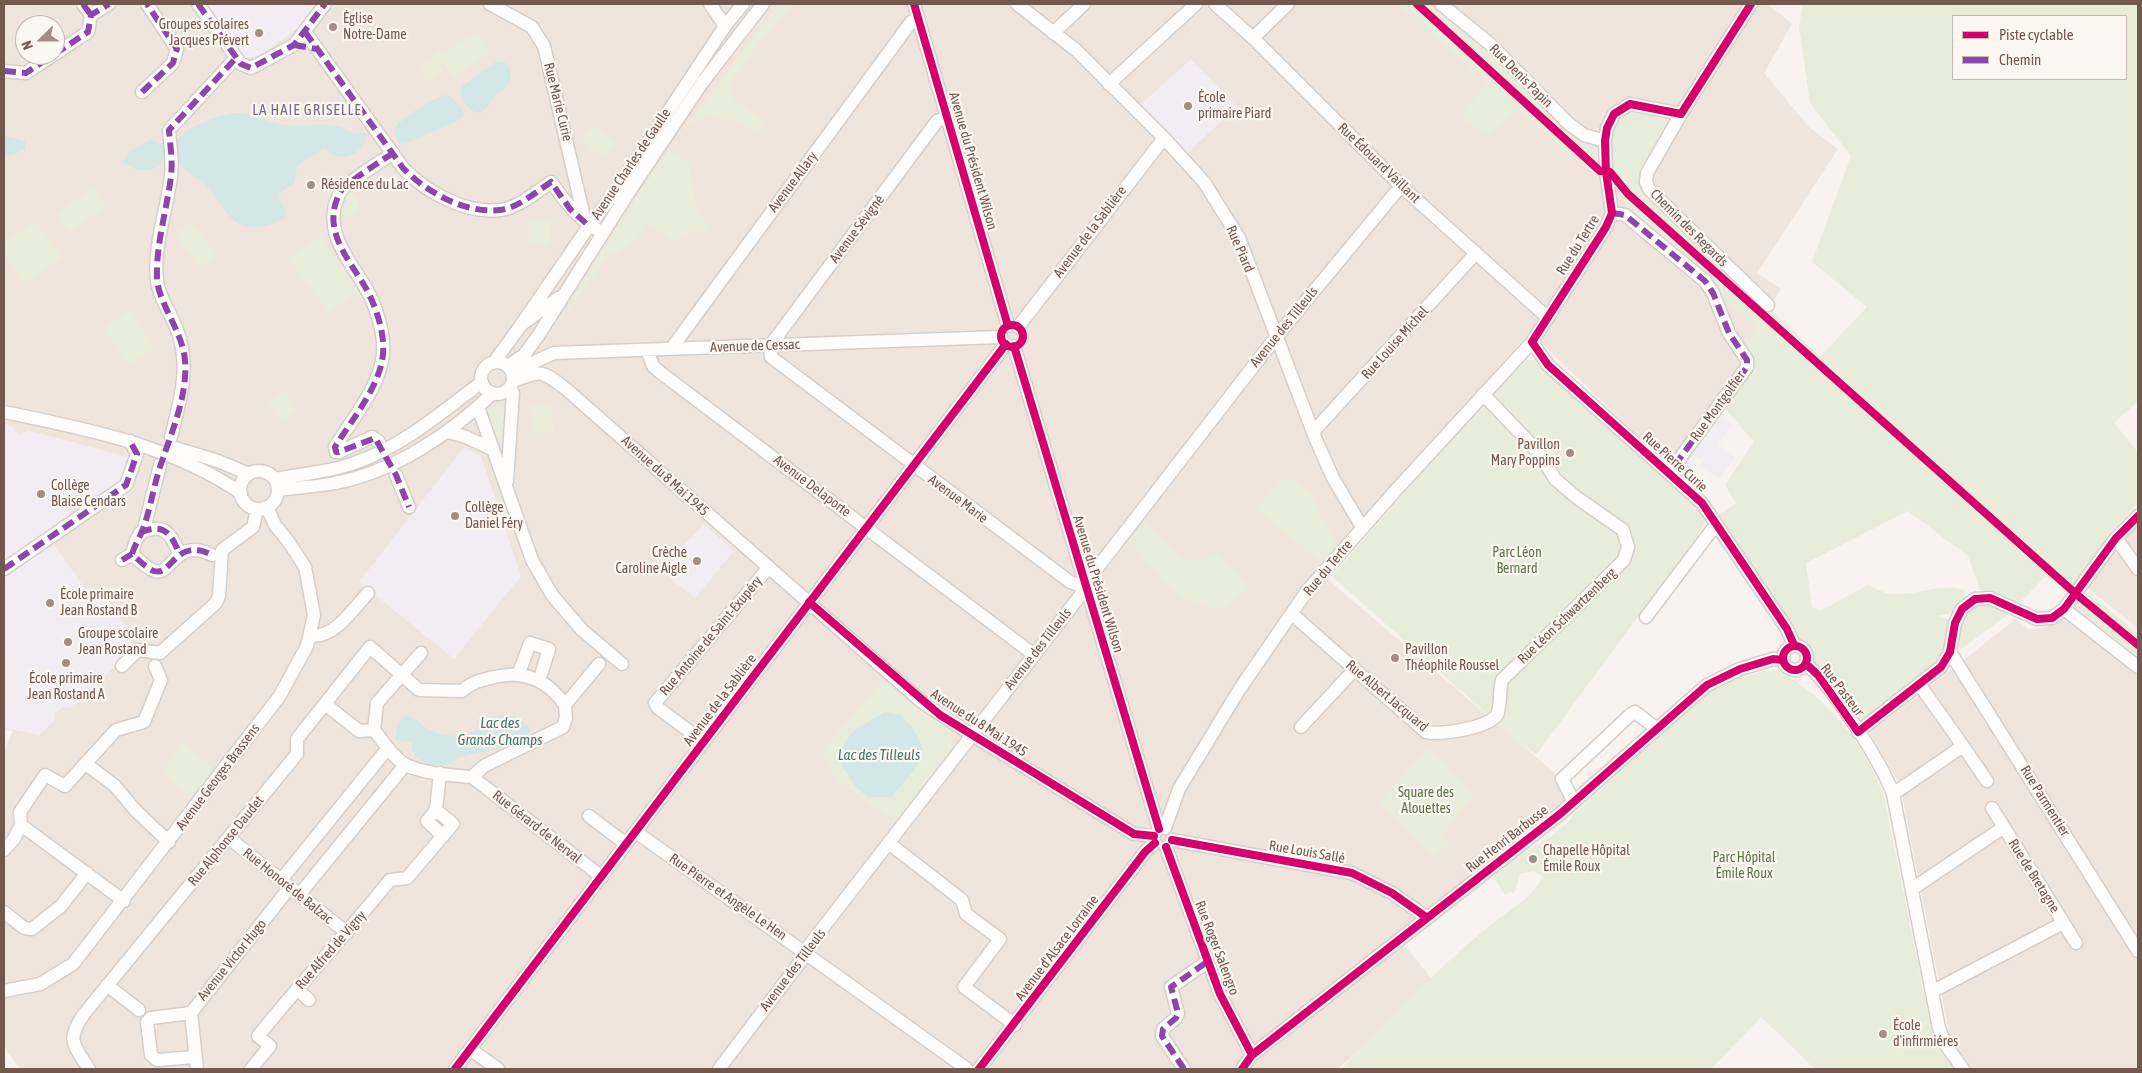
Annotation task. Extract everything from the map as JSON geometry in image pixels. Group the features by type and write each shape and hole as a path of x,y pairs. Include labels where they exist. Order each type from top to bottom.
{"street":[{"path":"65,47 88,32 91,15 83,4"},
{"path":"91,15 109,4"},
{"path":"142,92 172,63 177,55 175,43 148,4"},
{"path":"198,4 236,58 241,64 251,68 294,45 325,4"},
{"name":"Rue Marie Curie","path":"490,4 532,27 544,46 584,217 589,226"},
{"path":"710,4 725,26"},
{"name":"Avenue Charles de Gaulle","path":"494,362 589,226 613,195 725,26 743,4"},
{"name":"Avenue Charles de Gaulle","path":"511,377 702,83 763,4"},
{"name":"Avenue du Président Wilson","path":"914,4 947,117 1013,326"},
{"name":"Rue Piard","path":"1017,4 1076,50 1164,138 1204,182 1239,238 1313,432 1333,478 1362,528"},
{"path":"1053,33 1084,4"},
{"path":"1109,84 1196,4"},
{"name":"Rue Édouard Vaillant","path":"1215,4 1253,38 1401,186 1547,317"},
{"path":"1253,38 1288,4"},
{"name":"Rue Denis Papin","path":"1441,4 1490,44 1568,123 1584,135 1605,141"},
{"path":"1681,114 1751,4"},
{"name":"Avenue Allary","path":"671,349 911,22 918,20"},
{"path":"305,32 403,168 418,184 473,208 501,210 526,199 551,182 570,209 589,226 603,234"},
{"path":"294,45 317,49"},
{"path":"171,437 181,399 185,362 177,330 159,292 157,280 160,227 171,175 169,130 236,58"},
{"path":"4,71 26,73 38,65"},
{"name":"Rue du Tertre","path":"1162,837 1179,789 1239,690 1307,591 1482,394 1532,342 1606,227 1612,213 1606,172 1605,141 1614,114 1630,104 1681,114"},
{"name":"Chemin des Regards","path":"1681,114 1647,172 1646,182 1649,189 1768,305"},
{"name":"Avenue Sévigné","path":"770,346 937,121 947,117"},
{"name":"Avenue de la Sablière","path":"455,1069 1007,343 1003,330 1013,326 1164,138"},
{"path":"379,442 372,438 339,452 336,452 335,447 373,387 382,363 383,351 377,317 369,295 348,262 336,238 335,212 342,190 393,153"},
{"name":"Avenue des Tilleuls","path":"718,1069 1033,654 1086,588 1091,576 1276,337 1401,186"},
{"name":"Rue Montgolfier","path":"1612,213 1625,214 1705,281 1713,293 1729,333 1748,360 1747,367 1669,474"},
{"name":"Rue Louise Michel","path":"1313,432 1476,253"},
{"name":"Avenue Charles de Gaulle","path":"521,325 566,292"},
{"path":"1007,343 1022,340 1022,333 1013,326"},
{"name":"Rue Pierre Curie","path":"1532,342 1548,365 1702,503 1787,629 1794,645"},
{"name":"Avenue du Président Wilson","path":"1007,343 1086,588 1162,837"},
{"name":"Avenue de Cessac","path":"511,377 554,353 770,346 1007,343"},
{"name":"Avenue Marie","path":"770,346 771,357 912,466 1070,582 1086,588"},
{"name":"Avenue Delaporte","path":"647,350 653,366 661,373 1033,654"},
{"path":"507,486 513,393 511,377 494,362 483,371 482,382 492,393 503,393 511,377"},
{"name":"Avenue du 8 Mai 1945","path":"511,377 538,372 547,375 632,446 644,459 922,702 972,735 1134,834 1162,837"},
{"path":"276,484 357,462 391,447 482,382"},
{"path":"130,441 157,443 200,455 249,474 264,472 276,484 337,483 383,468 448,432 492,393"},
{"name":"Rue Léon Schwartzenberg","path":"1482,394 1540,454 1555,479 1576,497 1623,530 1628,547 1624,560 1502,680 1496,716"},
{"path":"478,407 532,560 552,595 582,630 622,664"},
{"path":"4,412 130,441 184,460 241,493"},
{"path":"448,432 466,437 492,449"},
{"path":"4,569 126,485 137,454 130,441"},
{"path":"160,465 140,534 127,557 159,572 166,569 179,553 190,549 204,551 212,555"},
{"path":"249,474 242,482 241,493 246,504 262,508"},
{"path":"396,475 409,507"},
{"path":"254,527 262,508 275,500 276,484"},
{"name":"Avenue Georges Brassens","path":"4,991 40,984 73,964 124,901 279,697 296,668 311,636 314,615 305,567 288,541 262,508"},
{"path":"1858,732 1941,667 1950,652 1955,623 1962,609 1975,599 1990,598 2037,618 2052,618 2064,609 2116,538 2138,516"},
{"path":"122,666 138,650 160,653 216,603 219,596 222,550 254,527 275,525"},
{"path":"1646,616 1711,531 1718,526"},
{"path":"140,534 150,529 164,530 172,536 179,553"},
{"path":"2116,538 2138,569"},
{"name":"Rue Antoine de Saint-Exupéry","path":"704,742 658,708 655,703 769,567"},
{"path":"311,636 322,636 334,629 368,593"},
{"path":"2064,609 2138,667"},
{"name":"Rue Albert Jacquard","path":"1292,614 1426,732 1435,734 1480,726 1496,716"},
{"path":"519,673 530,643 548,649 539,681"},
{"path":"1794,645 1805,649 1808,656 1806,664 1799,669 1791,669 1783,660 1784,652 1794,645"},
{"name":"Rue Alphonse Daudet","path":"88,1069 74,1046 73,1030 297,754 297,738 370,647 401,674"},
{"name":"Rue Parmentier","path":"1950,652 2138,951"},
{"path":"401,674 419,690 462,691 471,683 519,673 539,681 558,695 564,705 566,718 562,727 484,766 472,777 440,773 405,765 374,730 378,702 401,674 421,653"},
{"name":"Rue Henri Barbusse","path":"1242,1069 1252,1055 1574,802 1707,686 1722,676 1773,659 1783,660"},
{"path":"564,705 599,664"},
{"name":"Rue Pasteur","path":"1806,664 1818,675 1858,732 1882,769 1893,794 1942,1037 1963,1069"},
{"path":"4,850 14,839 21,825 20,812 45,775 64,786 116,730 144,722 161,680 154,666"},
{"path":"1302,727 1355,669"},
{"path":"1920,684 1987,781"},
{"path":"325,704 359,731 374,730"},
{"path":"1574,802 1562,779 1630,715 1635,712 1657,729"},
{"path":"1893,794 1963,746"},
{"path":"290,887 388,748"},
{"path":"86,764 115,786 136,811 169,842"},
{"name":"Avenue Victor Hugo","path":"196,1063 191,1013 290,887 405,765"},
{"name":"Rue Alfred de Vigny","path":"251,1069 270,1046 258,1036 347,934 390,880 407,878 453,824 436,810 440,773"},
{"name":"Rue Gérard de Nerval","path":"472,777 602,876"},
{"name":"Rue de Bretagne","path":"1992,808 2076,943"},
{"path":"589,816 626,844"},
{"path":"21,825 124,901"},
{"path":"1912,888 2004,827"},
{"name":"Rue Pierre et Angèle Le Hen","path":"636,832 967,1069"},
{"name":"Rue Louis Sallé","path":"1162,837 1352,873 1392,893 1426,918"},
{"name":"Rue Roger Salengro","path":"1162,837 1220,994 1252,1055"},
{"name":"Avenue d'Alsace Lorraine","path":"979,1069 1015,1025 1145,852 1162,837"},
{"name":"Rue Honoré de Balzac","path":"229,838 347,934"},
{"path":"890,844 962,900 966,914 1004,942 959,983 1015,1025"},
{"path":"4,912 24,928 32,929 60,906 87,873"},
{"path":"1932,989 1938,988 2064,923"},
{"path":"1184,1069 1162,1036 1163,1028 1176,1018 1178,1013 1171,987 1207,962"},
{"path":"107,986 144,1015 151,1055 157,1060 196,1063"},
{"path":"297,990 309,1000"},
{"path":"144,1015 191,1013"},
{"path":"470,1049 498,1069"}],"shaded area":[{"path":"4,4 1768,4 1792,24 1764,73 1809,127 1838,149 1757,273 1781,289 1741,354 1743,363 1671,467 1530,332 1318,571 1556,774 1576,800 1396,935 1435,983 1338,1069 1239,1069 1237,1067 1235,1069 21,1069 4,1048 4,750 13,731 4,729"},
{"name":"Groupes scolaires Jacques Prévert","path":"206,4 319,4 306,22 259,57 244,58"},
{"name":"École primaire Piard","path":"1191,59 1237,107 1186,154 1140,105"},
{"path":"1715,417 1720,420 1722,417 1733,425 1718,445 1735,458 1719,479 1700,465 1702,461 1697,457 1690,469 1681,462"},
{"name":"Collège Blaise Cendars","path":"4,424 12,426 19,436 27,430 128,457 124,479 103,496 81,492 65,504 71,515 4,561"},
{"name":"Collège Daniel Féry","path":"464,447 481,456 521,576 454,659 359,582"},
{"path":"2138,521 2138,628 2085,586"},
{"name":"Crèche Caroline Aigle","path":"704,524 734,551 695,598 659,570"},
{"name":"Groupe scolaire Jean Rostand","path":"51,541 87,591 101,591 132,635 130,649 124,658 70,708 63,707 54,714 55,720 40,735 4,728 4,578 10,568"},
{"path":"2016,619 2028,629 2043,628 2065,619 2138,676 2138,1069 1972,1069 1950,1038 1900,785 1870,733"}],"green space":[{"path":"778,4 795,4 761,41 729,84 732,96 766,122 758,132 736,122 709,115 686,127"},
{"path":"1397,4 1436,4 1586,141 1598,147 1602,182 1518,109 1490,134 1465,122 1463,116 1467,106 1488,83"},
{"path":"1803,4 2138,4 2138,401 2114,423 2138,452 2138,503 2110,532 2070,591 2046,576 2018,604 1980,589 1968,556 1908,511 1806,563 1812,607 1820,611 1868,585 1886,593 1895,594 1944,588 1964,590 1966,597 1952,614 1937,615 1955,623 1950,652 1858,732 1810,669 1795,642 1790,627 1718,516 1736,503 1725,485 1754,442 1723,406 1754,365 1744,346 1757,328 1627,209 1629,189 1613,176 1609,153 1610,129 1617,117 1622,114 1631,109 1668,120 1671,126 1640,182 1820,357 1867,307 1812,262 1851,156 1810,103 1799,26"},
{"path":"476,32 490,53 454,77 444,63 440,65 444,71 428,82 419,68 434,58 433,55 439,50 442,54"},
{"path":"593,125 616,143 604,158 581,140"},
{"path":"669,149 689,162 695,198 701,215 711,231 696,231 674,241 647,223 637,239 616,254 611,253 550,335 644,184"},
{"path":"93,187 106,206 69,232 57,213"},
{"path":"348,189 357,198 359,208 349,217 342,219 340,206 347,195 344,192"},
{"path":"535,219 551,222 550,243 547,245 529,241 529,222"},
{"path":"35,221 62,257 24,284 4,255 4,243"},
{"path":"192,222 217,255 200,268 175,234"},
{"path":"321,236 358,291 328,312 288,258"},
{"path":"130,311 155,348 129,366 104,328"},
{"name":"Parc Léon Bernard","path":"1520,360 1534,360 1702,512 1704,523 1699,534 1536,755 1528,748 1525,751 1498,724 1332,576"},
{"path":"284,391 297,411 281,422 268,402"},
{"path":"505,398 508,402 503,452 500,454 486,411"},
{"path":"550,403 554,432 534,434 530,406"},
{"path":"1283,478 1291,479 1311,493 1318,512 1337,545 1322,563 1256,509"},
{"path":"1145,523 1183,559 1200,560 1217,554 1249,587 1226,607 1213,609 1187,600 1171,589 1129,540"},
{"path":"2088,592 2138,634 2138,656 2076,609"},
{"path":"1982,604 1993,604 2010,613 1960,650 1959,629 1962,622 1969,612"},
{"name":"Parc Hôpital Émile Roux","path":"1776,670 1794,680 1811,693 1842,723 1855,740 1876,778 1884,797 1931,1028 1959,1069 1815,1069 1761,1017 1711,1069 1341,1069 1455,955 1530,895 1540,882 1542,876 1534,871 1520,874 1514,894 1510,892 1505,895 1490,871 1520,851 1523,853 1553,835 1572,818 1571,816 1716,687 1753,674"},
{"path":"883,680 950,731 952,747 900,817 887,816 844,785 838,783 821,752"},
{"path":"181,741 214,769 190,799 163,772"},
{"name":"Square des Alouettes","path":"1429,747 1474,795 1443,834 1449,845 1433,857 1379,802"}],"water":[{"path":"496,62 506,63 510,68 510,81 480,113 476,112 463,100 461,87"},
{"path":"447,95 453,98 459,106 464,115 461,119 407,143 400,144 394,132 400,122 425,105"},
{"path":"232,113 246,114 285,125 336,126 355,133 364,132 367,139 358,151 349,156 339,157 324,149 301,162 296,170 295,182 279,194 280,202 286,210 284,218 265,226 250,227 234,221 211,191 182,166 175,155 175,145 188,130 211,119"},
{"path":"4,136 25,141 25,149 13,155 4,156"},
{"path":"152,139 165,147 163,162 159,166 153,169 139,170 125,164 123,161 131,151"},
{"name":"Lac des Tilleuls","path":"885,712 901,715 912,729 922,749 921,758 917,766 892,797 868,797 855,786 840,762 845,742 854,730"},
{"name":"Lac des Grands Champs","path":"501,715 517,717 530,728 530,732 508,746 464,756 444,765 432,765 423,762 414,755 411,742 395,740 398,723 405,716 414,718 434,732 453,736 468,734"}],"marked path":[{"path":"83,4 91,15"},
{"path":"65,47 88,32 91,15 109,4"},
{"path":"142,92 173,63 177,49 147,4"},
{"path":"198,4 241,64 251,68 294,45 325,4"},
{"path":"305,32 403,168 423,185 460,205 487,210 500,210 520,203 551,182 570,209 589,226"},
{"path":"294,45 317,49"},
{"path":"132,554 149,511 159,472 182,400 184,386 185,360 183,349 180,338 161,297 157,278 158,252 172,170 169,130 236,58"},
{"path":"4,71 26,73 38,65"},
{"path":"393,153 344,187 335,204 333,217 338,241 372,300 381,327 383,345 381,366 377,379 335,447 336,452 339,452 375,438 396,475 409,507"},
{"path":"1612,213 1625,215 1705,281 1713,293 1729,333 1747,360 1747,367 1669,473"},
{"path":"4,569 126,485 137,454 130,441"},
{"path":"140,533 155,529 165,531 173,540 179,553"},
{"path":"122,560 132,554 151,570 160,571 182,553 190,550 200,550 212,555"},
{"path":"1184,1069 1162,1036 1163,1029 1176,1018 1178,1013 1171,987 1207,962"}],"cycle path":[{"path":"914,4 1008,326"},
{"path":"1417,4 1600,171 1610,172 1628,194 2076,594 2138,645"},
{"path":"1751,4 1681,114 1630,104 1614,114 1607,128 1605,141 1606,172 1612,213 1606,227 1532,342 1548,365 1702,503 1787,629 1794,645"},
{"path":"1012,325 1020,328 1023,336 1020,344 1012,347 1004,344 1001,336 1004,328 1012,325"},
{"path":"455,1069 1006,344"},
{"path":"1014,346 1159,829"},
{"path":"1806,664 1818,675 1858,732 1941,667 1950,652 1955,623 1962,609 1975,599 1990,598 2037,619 2052,618 2064,609 2116,538 2138,516"},
{"path":"809,602 940,715 1134,834 1154,836"},
{"path":"1795,646 1804,649 1807,658 1804,667 1795,670 1786,667 1783,658 1786,649 1795,646"},
{"path":"1242,1069 1252,1055 1560,814 1707,685 1740,669 1773,659 1783,660"},
{"path":"1172,840 1352,873 1392,893 1426,917"},
{"path":"979,1069 1145,852 1155,843"},
{"path":"1166,847 1220,994 1252,1055"}],"place":[{"name":"Église Notre-Dame","path":"333,27"},
{"name":"Groupes scolaires Jacques Prévert","path":"259,33"},
{"name":"École primaire Piard","path":"1188,106"},
{"name":"Résidence du Lac","path":"311,185"},
{"name":"Pavillon Mary Poppins","path":"1570,453"},
{"name":"Collège Blaise Cendars","path":"41,494"},
{"name":"Collège Daniel Féry","path":"455,516"},
{"name":"Crèche Caroline Aigle","path":"697,561"},
{"name":"École primaire Jean Rostand B","path":"50,603"},
{"name":"Groupe scolaire Jean Rostand","path":"68,642"},
{"name":"Pavillon Théophile Roussel","path":"1395,658"},
{"name":"École primaire Jean Rostand A","path":"66,663"},
{"name":"Chapelle Hôpital Émile Roux","path":"1533,859"},
{"name":"École d'infirmiéres","path":"1883,1034"}],"district":[{"name":"LA HAIE GRISELLE","path":"307,110"}]}
